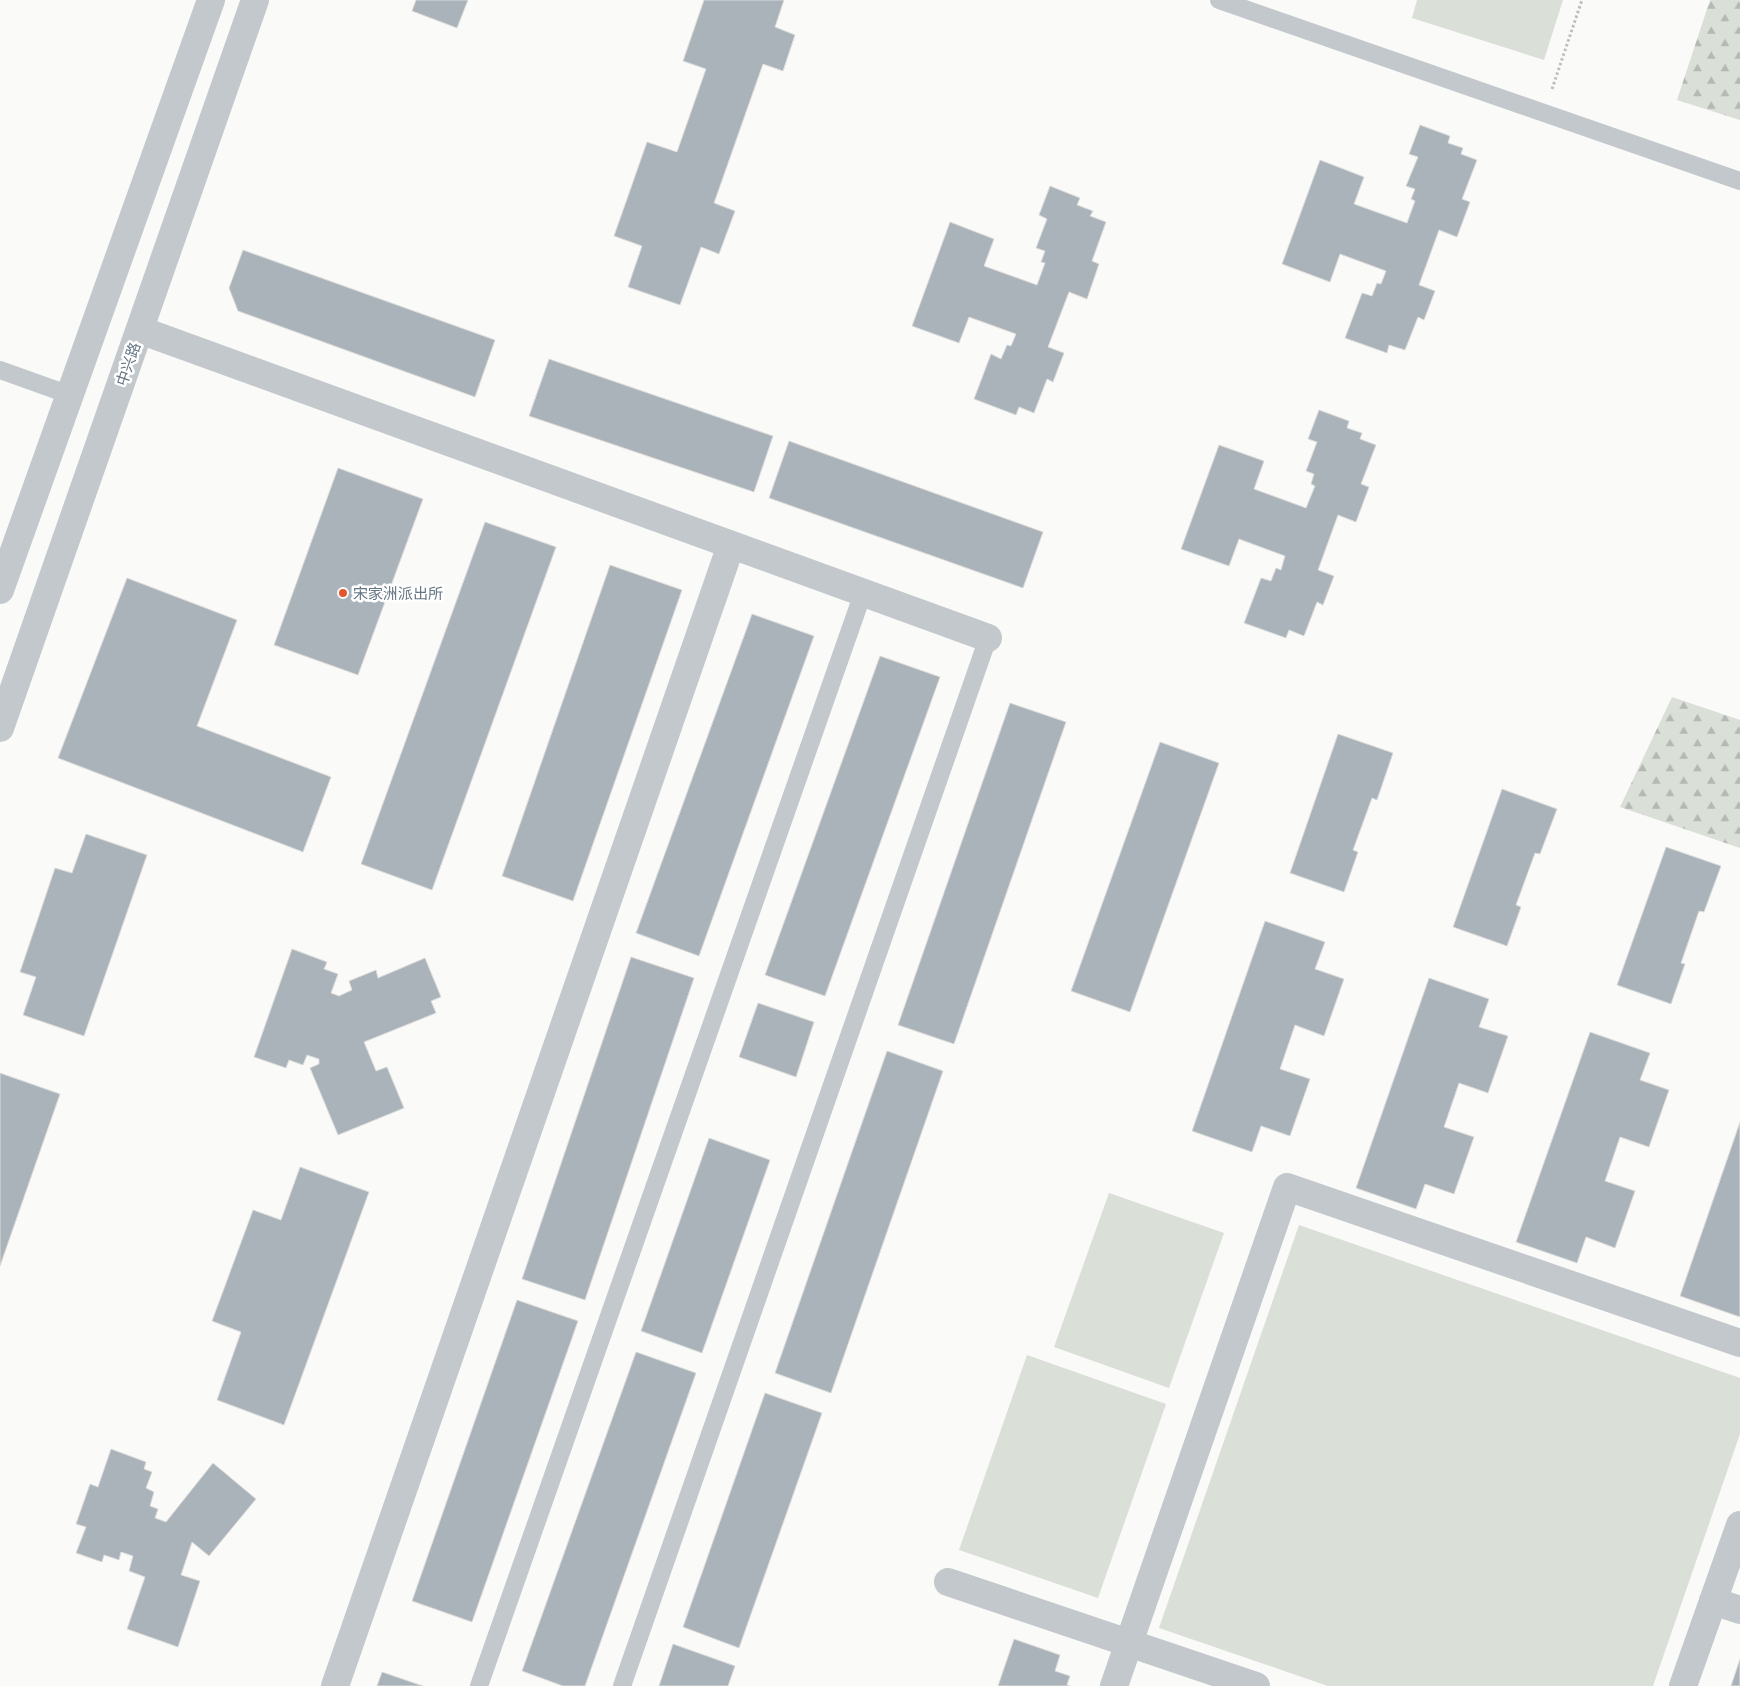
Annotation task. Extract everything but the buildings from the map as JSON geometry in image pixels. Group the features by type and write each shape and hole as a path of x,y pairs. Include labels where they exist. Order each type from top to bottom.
{"street":[{"path":"0,590 211,0"},
{"name":"中兴路","path":"0,728 255,0"},
{"path":"140,330 988,638"},
{"path":"335,1686 731,544"},
{"path":"1114,1686 1287,1187 1740,1343"},
{"path":"1683,1686 1740,1525"},
{"path":"948,1582 1256,1686"},
{"path":"1713,1601 1740,1610"}],"lane":[{"path":"1219,0 1740,181"},
{"path":"0,370 70,395"},
{"path":"479,1686 863,592"},
{"path":"622,1686 988,638"}],"path":[{"path":"1543,113 1582,0"}],"green space":[{"path":"1417,0 1563,0 1544,60 1412,18"},
{"path":"1710,0 1740,0 1740,120 1677,100"},
{"path":"1672,697 1740,720 1740,848 1620,807"},
{"path":"1109,1193 1224,1233 1169,1388 1054,1347"},
{"path":"1299,1225 1740,1378 1740,1434 1653,1686 1328,1686 1159,1628"},
{"path":"1027,1355 1166,1404 1098,1598 959,1550"}],"place":[{"name":"宋家洲派出所","path":"343,593"}]}
